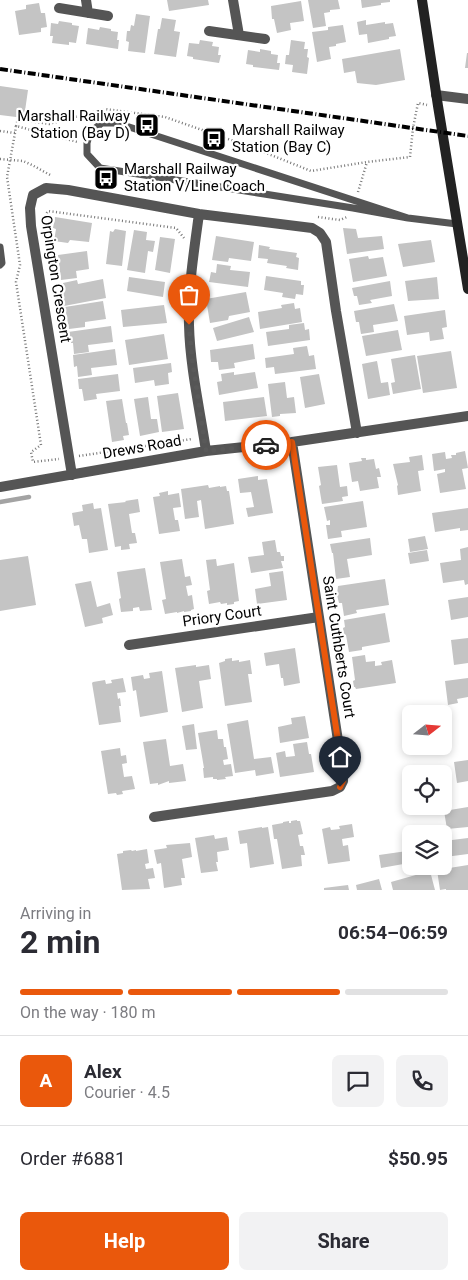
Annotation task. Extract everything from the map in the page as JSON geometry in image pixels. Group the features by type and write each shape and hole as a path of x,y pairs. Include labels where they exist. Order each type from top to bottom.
{"street":[{"path":"86,0 88,13"},
{"path":"233,0 238,35"},
{"path":"422,0 468,289"},
{"path":"58,8 108,16"},
{"path":"209,31 265,39"},
{"path":"436,95 468,99"},
{"name":"Orpington Crescent","path":"72,475 31,226 30,208 33,195 46,188 68,190 198,214 312,228 320,233 326,242 357,433"},
{"path":"198,214 190,285 189,325 206,451"},
{"name":"Drews Road","path":"0,486 206,451 292,442 468,416"},
{"name":"Saint Cuthberts Court","path":"154,817 332,791 340,787 343,781 292,442"},
{"name":"Priory Court","path":"129,645 319,617"}],"lane":[{"path":"408,218 117,122 102,123 90,132 87,143 87,154 100,168 408,218 457,224"},
{"path":"0,247 2,263 0,265"}],"path":[{"path":"7,177 18,119 49,124 105,109 165,117 251,146 311,171 410,157 418,103 438,106"},
{"path":"16,126 68,140 87,143"},
{"path":"0,131 14,133"},
{"path":"44,228 43,218 48,211 176,228 184,237 183,247"}],"building":[{"path":"167,0 208,0 209,5 169,11"},
{"path":"308,0 338,0 340,9 324,13 326,26 313,28"},
{"path":"361,0 390,0 390,2 362,8"},
{"path":"301,1 304,21 290,23 291,30 277,33 274,19 272,19 271,6"},
{"path":"39,3 41,13 45,13 47,27 41,28 41,32 19,35 15,11 26,9 26,5"},
{"path":"136,14 150,16 145,53 128,51 127,31 130,31 131,25 134,26"},
{"path":"162,18 176,20 174,31 180,32 176,57 154,54 158,29 160,29"},
{"path":"366,20 366,25 385,22 385,24 393,23 396,36 368,43 367,34 359,35 357,22"},
{"path":"59,21 79,26 76,43 69,42 69,45 52,43 53,36 50,36 51,23 58,24"},
{"path":"343,25 346,42 329,47 331,59 317,62 312,32 328,30 328,27"},
{"path":"100,27 118,32 118,49 86,44 88,28 99,30"},
{"path":"200,40 213,42 212,46 219,47 218,55 221,55 219,63 193,59 193,57 187,56 189,43 199,44"},
{"path":"291,40 305,42 304,49 308,49 307,57 309,58 307,74 292,72 293,65 285,64 286,55 289,55"},
{"path":"260,49 271,51 271,54 278,55 277,63 280,63 279,70 253,67 253,65 246,64 248,50 260,52"},
{"path":"400,49 405,80 376,85 357,83 355,71 344,73 342,59"},
{"path":"467,53 468,68 465,68"},
{"path":"0,86 28,90 24,118 0,115"},
{"path":"55,217 92,223 89,242 70,240 68,243 54,241 56,229 53,228"},
{"path":"343,228 356,229 358,238 382,236 384,249 347,254"},
{"path":"115,229 126,231 122,266 106,264 110,231 113,232"},
{"path":"134,230 147,232 146,240 155,241 153,252 148,251 145,273 127,270"},
{"path":"216,236 254,242 251,261 229,258 228,262 212,260"},
{"path":"160,237 175,239 170,273 155,270"},
{"path":"431,240 435,262 403,267 398,244"},
{"path":"259,245 270,247 269,249 297,253 296,257 299,258 298,270 267,263 268,259 258,258"},
{"path":"87,251 89,269 76,271 77,278 61,280 58,255"},
{"path":"368,256 369,259 383,257 387,276 353,282 349,259"},
{"path":"217,264 231,266 230,270 250,272 248,287 209,282 211,272 216,273"},
{"path":"266,276 301,281 301,285 304,285 303,295 296,294 295,299 282,297 283,293 264,290"},
{"path":"129,277 165,282 163,297 127,291"},
{"path":"437,277 439,299 408,301 405,281"},
{"path":"103,279 106,298 64,306 63,283 77,280 78,284"},
{"path":"390,281 392,296 370,300 372,303 359,305 357,296 354,296 352,288"},
{"path":"246,292 250,312 229,316 228,320 210,323 206,299"},
{"path":"103,301 106,319 85,322 85,327 69,329 65,307"},
{"path":"294,303 295,309 300,308 302,322 260,329 258,312 282,308 281,305"},
{"path":"394,304 398,321 373,325 374,332 361,334 359,322 356,322 354,311"},
{"path":"164,305 167,323 123,327 121,310"},
{"path":"445,310 447,327 442,328 444,339 430,341 429,332 407,335 404,316"},
{"path":"249,317 254,332 217,341 213,328"},
{"path":"304,323 305,330 309,329 310,340 268,346 266,332 289,329 289,325"},
{"path":"111,326 113,342 88,345 89,352 74,354 73,343 70,343 68,332"},
{"path":"398,330 402,350 366,356 362,336"},
{"path":"164,334 168,359 129,365 125,340"},
{"path":"253,344 255,359 234,363 235,368 219,370 218,362 211,362 210,350"},
{"path":"307,346 309,356 314,355 316,369 275,374 274,367 266,368 265,358 294,354 293,348"},
{"path":"115,349 117,365 91,368 92,375 78,377 77,366 74,367 73,355"},
{"path":"451,351 457,388 423,393 417,356"},
{"path":"415,355 421,389 393,394 391,383 395,382 391,359"},
{"path":"377,361 381,383 388,382 390,395 368,399 362,364"},
{"path":"171,363 172,372 168,373 169,384 155,386 154,380 135,383 133,368"},
{"path":"234,372 234,375 255,372 258,388 219,395 217,382 222,381 221,374"},
{"path":"118,374 120,391 96,394 97,399 84,401 82,389 79,389 78,379"},
{"path":"319,374 325,404 305,408 300,377"},
{"path":"285,382 287,398 294,397 296,413 280,414 280,416 272,417 268,384"},
{"path":"178,393 184,429 162,432 157,396"},
{"path":"148,397 151,419 157,419 159,432 140,436 134,399"},
{"path":"264,397 267,416 225,421 223,402"},
{"path":"122,399 129,435 123,436 124,440 112,442 106,401"},
{"path":"465,451 468,468 462,469 466,489 440,493 437,474 445,472 445,469 434,471 432,454 445,452 446,459 452,458 451,455"},
{"path":"422,455 424,470 418,471 421,491 398,495 398,485 393,464 410,462 409,457"},
{"path":"361,458 366,458 366,460 374,459 376,469 379,468 381,477 377,477 379,488 360,491 358,481 352,482 349,463 362,461"},
{"path":"337,465 340,487 347,486 348,496 342,497 343,501 322,504 318,467"},
{"path":"258,476 258,480 267,479 273,513 248,517 246,508 254,507 251,492 240,493 238,479"},
{"path":"208,485 209,488 226,486 227,491 229,491 234,524 205,529 201,500 197,501 199,517 185,519 181,489"},
{"path":"168,491 168,495 179,493 181,507 173,508 175,520 178,520 180,531 159,534 153,497 160,496 159,493"},
{"path":"138,499 140,512 129,514 132,533 135,533 137,543 129,544 130,549 121,550 121,546 115,547 108,504"},
{"path":"363,501 367,527 341,531 342,537 328,539 326,525 330,525 330,520 327,521 324,507"},
{"path":"93,503 94,509 101,508 108,550 89,553 87,539 82,539 79,525 74,526 72,513 83,511 82,505"},
{"path":"468,508 468,530 460,531 460,528 435,532 432,513"},
{"path":"425,536 428,549 410,552 408,539"},
{"path":"370,538 372,555 347,559 350,577 336,579 330,544"},
{"path":"275,540 277,552 284,556 284,561 281,561 283,568 251,573 248,557 264,555 262,542"},
{"path":"468,547 468,584 465,585 464,580 443,583 440,563 461,560 460,549"},
{"path":"427,550 429,561 410,564 408,553"},
{"path":"28,556 36,605 0,611 0,560"},
{"path":"182,559 185,577 190,576 192,585 186,586 188,596 192,595 194,609 165,614 162,600 166,599 160,562"},
{"path":"216,559 217,566 234,563 239,601 234,602 234,604 227,605 227,603 221,604 220,602 209,604 207,591 210,590 206,560"},
{"path":"145,568 152,610 140,611 139,607 133,608 133,611 121,612 117,572"},
{"path":"283,571 287,600 257,604 255,589 271,586 269,573"},
{"path":"385,579 389,605 356,610 357,613 344,616 342,603 339,603 337,595 338,586"},
{"path":"91,581 97,607 110,603 113,615 102,618 103,623 85,627 75,584"},
{"path":"468,597 468,617 451,620 448,600"},
{"path":"385,613 390,642 362,647 362,650 349,652 346,635 344,635 344,620"},
{"path":"468,638 468,663 454,665 451,640"},
{"path":"295,648 300,683 284,686 279,664 266,666 264,653"},
{"path":"365,655 366,662 375,661 375,666 382,665 381,662 392,660 396,683 356,689 353,681 355,680 352,657"},
{"path":"232,658 232,661 239,660 239,662 250,660 252,674 248,674 252,702 225,706 219,663 225,661 225,659"},
{"path":"196,665 196,667 209,665 211,679 199,681 203,708 182,712 175,668"},
{"path":"162,671 168,712 140,717 136,690 133,691 131,677 143,675 144,679 150,678 149,673"},
{"path":"123,678 126,692 117,693 118,699 120,698 121,722 99,725 92,683 105,680 106,684 112,683 111,680"},
{"path":"468,678 468,697 457,699 458,703 448,705 445,681"},
{"path":"305,716 309,738 280,743 278,727 292,724 291,718"},
{"path":"248,720 254,759 271,757 274,773 256,776 255,770 235,773 227,724"},
{"path":"194,724 197,749 186,750 182,726"},
{"path":"217,730 218,739 223,739 224,747 226,747 228,759 223,760 224,765 231,764 233,776 217,780 213,779 213,777 204,778 198,733"},
{"path":"166,739 170,766 183,764 186,781 169,783 169,781 158,785 158,783 150,784 143,742"},
{"path":"307,742 314,772 280,777 276,753 285,751 286,757 295,756 293,744"},
{"path":"120,748 121,756 126,755 127,763 122,764 124,777 132,776 135,789 122,791 123,794 108,794 101,751"},
{"path":"468,760 468,781 457,783 454,762"},
{"path":"468,807 468,827 452,829 452,825 446,825 445,815 452,815 452,810"},
{"path":"289,821 291,823 291,821 300,821 303,834 298,835 300,846 303,846 305,855 301,855 302,866 282,869 277,839 274,839 272,825"},
{"path":"352,824 354,837 342,839 343,846 348,845 350,861 328,864 322,829 330,827 331,830 340,829 339,826"},
{"path":"268,827 274,864 250,868 247,843 240,844 238,831"},
{"path":"214,835 215,839 227,837 229,850 217,852 218,862 216,862 218,871 201,873 195,838"},
{"path":"468,838 468,854 452,856 452,840"},
{"path":"190,843 192,857 182,859 185,878 181,878 182,885 164,888 161,863 157,864 154,850 167,848 166,845"},
{"path":"147,849 149,863 145,864 146,869 153,868 155,878 148,879 150,889 122,890 117,854 123,853 123,851"},
{"path":"402,852 402,864 381,868 379,855"},
{"path":"468,865 468,890 440,890 438,875 452,875 452,868"},
{"path":"416,875 431,875 435,890 393,890 391,882"},
{"path":"379,879 382,890 357,890 356,885"},
{"path":"348,885 349,890 324,890 324,888"}],"waterway":[{"path":"0,502 29,497"}],"railway":[{"path":"0,69 468,136"}],"way so far":[{"path":"189,325 206,451 266,445"}],"place":[{"name":"Marshall Railway Station (Bay D)","path":"147,125"},
{"name":"Marshall Railway Station (Bay C)","path":"214,139"},
{"name":"Marshall Railway Station V/Line Coach","path":"106,178"}],"route":[{"path":"266,445 292,442 343,773 343,781 340,787"}]}
